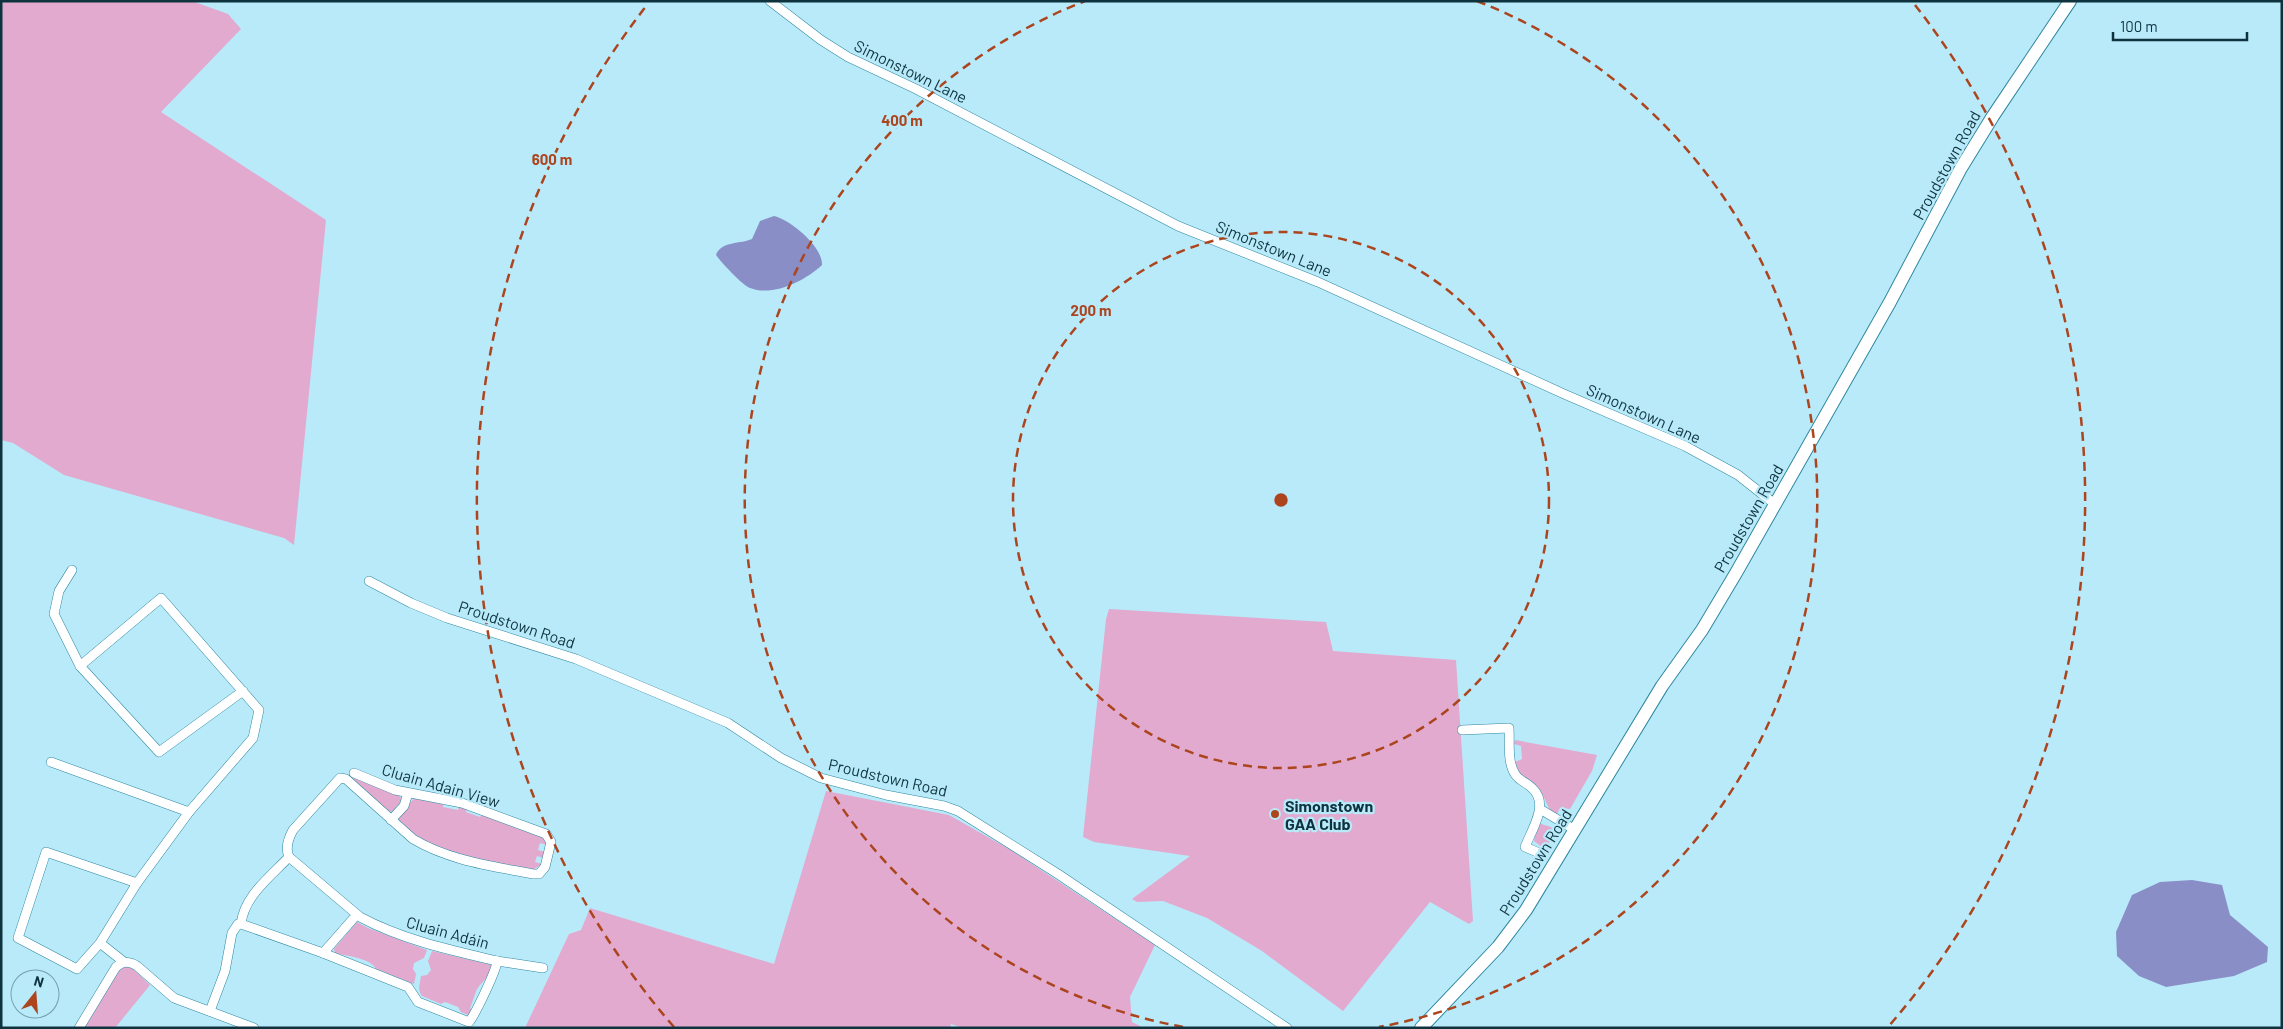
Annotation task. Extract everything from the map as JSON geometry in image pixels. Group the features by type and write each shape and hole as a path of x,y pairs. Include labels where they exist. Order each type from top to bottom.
{"main road":[{"name":"Proudstown Road","path":"1421,1028 1498,946 1526,910 1662,686 1702,630 1776,505 1890,302 1961,168 1993,116 2070,1"}],"street":[{"name":"Simonstown Lane","path":"770,1 821,40 848,57 916,89 1178,226 1318,282 1564,394 1685,446 1738,475 1776,505"},
{"path":"72,570 58,590 54,614 80,666 159,752 244,691"},
{"name":"Proudstown Road","path":"369,581 411,603 447,618 576,659 728,723 781,758 821,778 944,806 958,811 1026,853 1287,1028"},
{"path":"80,666 161,598 259,710 253,738 189,812 137,883 100,943 76,969 18,938 46,852 137,883"},
{"path":"1462,730 1509,728 1512,767 1518,778 1538,794 1541,803 1526,847 1537,852"},
{"path":"50,762 189,812"},
{"name":"Cluain Adain View","path":"289,857 287,851 288,838 292,830 340,778 346,779 391,820 423,845 457,859 533,874 540,874 545,867 552,842 546,834 462,803 395,790 354,773"},
{"path":"391,820 404,806 408,793"},
{"path":"1540,809 1575,830"},
{"path":"241,924 242,912 249,900 289,857"},
{"name":"Cluain Adáin","path":"289,857 360,917 372,924 430,945 497,961 497,968 488,982 469,1022 418,1002 408,986 323,953"},
{"path":"210,1012 225,971 232,933 238,924 323,953 352,919"},
{"path":"100,943 124,962 137,966 174,998 254,1028"},
{"path":"497,961 543,968"},
{"path":"79,1028 116,967 124,962"}],"shaded area":[{"path":"1,1 192,1 228,14 241,29 161,112 326,220 294,545 284,538 64,475 13,443 1,440"},
{"name":"Simonstown GAA Club","path":"1109,609 1326,622 1333,651 1456,660 1473,921 1469,924 1430,902 1343,1011 1262,951 1207,918 1163,901 1137,902 1132,899 1190,856 1094,842 1083,837 1106,619"},
{"path":"1515,740 1597,755 1592,771 1570,809 1560,808 1557,814 1553,812 1538,788 1518,772 1515,762 1522,759 1521,746 1514,744"},
{"path":"349,776 399,795 402,800 392,812 386,810"},
{"path":"826,791 949,815 1009,849 1155,945 1130,997 1132,1022 1144,1028 963,1028 951,1024 950,1028 525,1028 569,934 581,930 590,908 774,964"},
{"path":"414,798 443,803 443,807 458,810 459,806 467,808 466,812 480,817 482,814 544,837 547,845 540,843 538,850 545,852 543,858 537,856 535,862 542,864 533,870 462,856 421,840 399,821 399,817"},
{"path":"1538,823 1551,827 1553,831 1547,849 1534,841"},
{"path":"357,922 427,950 424,958 414,963 413,969 416,974 414,984 376,969 364,960 335,953 334,949"},
{"path":"432,951 492,965 486,979 478,987 470,1008 472,1011 468,1015 461,1012 458,1007 445,1002 441,1004 422,996 420,993 421,976 427,975 431,970 428,961"},
{"path":"129,965 150,985 115,1028 82,1028 119,968"}],"water":[{"path":"774,216 789,223 805,235 817,250 822,265 807,277 788,286 769,290 750,288 737,278 716,255 722,247 752,239 760,221"},
{"path":"2192,880 2222,885 2230,915 2268,947 2267,962 2234,976 2166,987 2139,976 2117,956 2116,932 2132,895 2160,882"}],"place":[{"name":"Simonstown GAA Club","path":"1275,814"}]}
